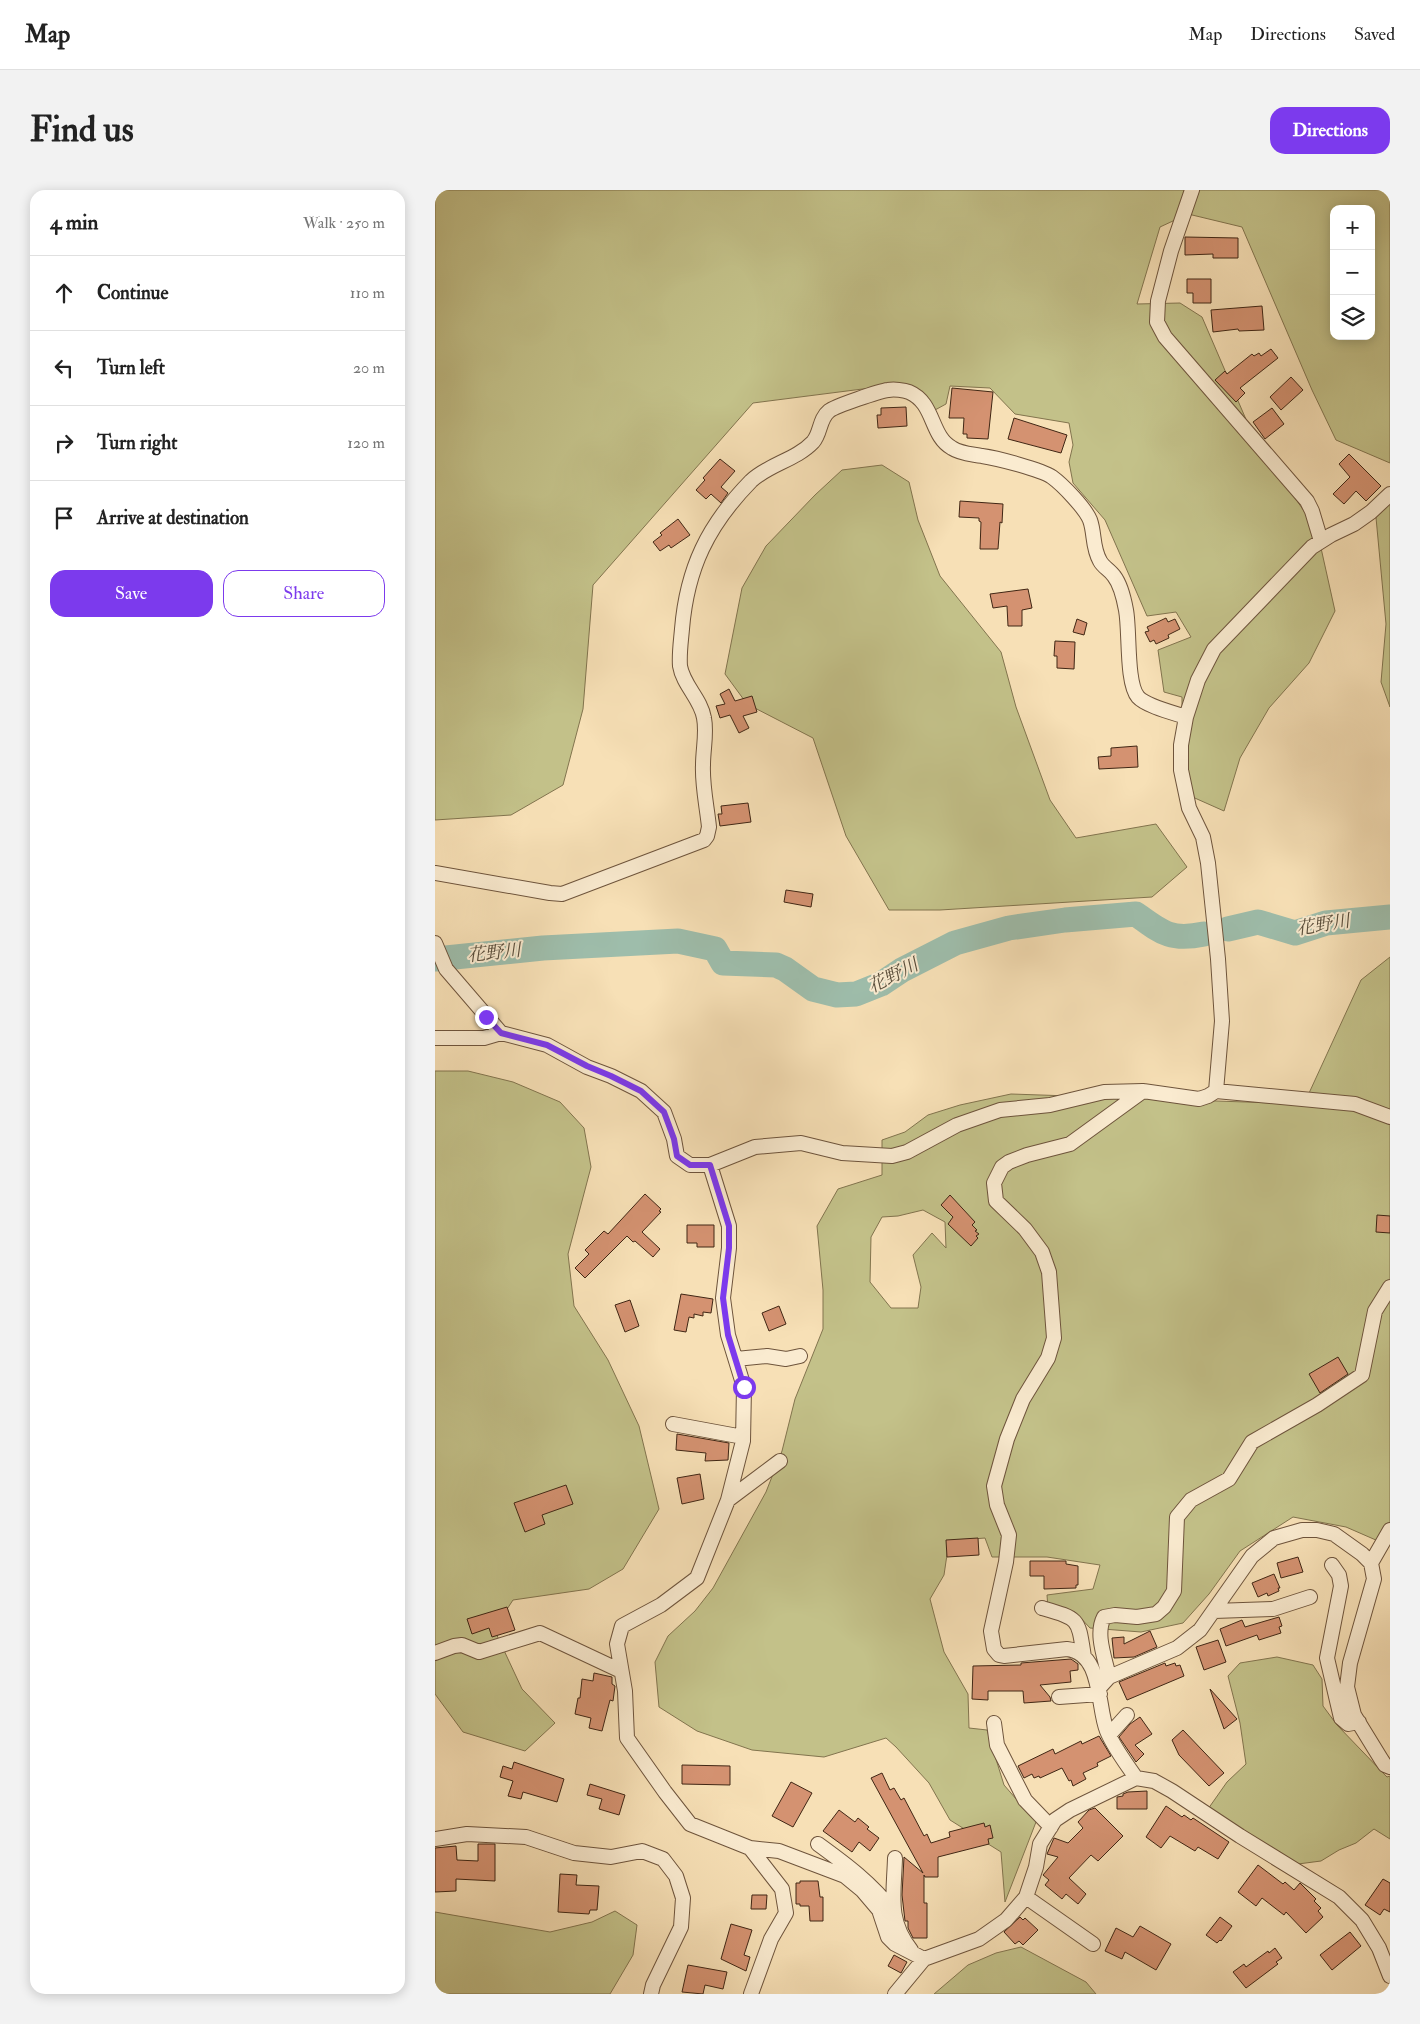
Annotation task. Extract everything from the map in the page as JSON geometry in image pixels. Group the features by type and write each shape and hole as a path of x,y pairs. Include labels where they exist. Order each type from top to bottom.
{"street":[{"path":"1192,190 1171,251 1157,301 1157,322 1165,337 1307,501 1321,541"},
{"path":"435,873 562,894 704,840 709,827 703,766 704,715 685,682 680,667 680,650 683,613 690,578 705,541 720,518 752,480 768,468 806,449 815,440 820,433 821,422 828,411 888,390 907,391 919,398 930,411 941,439 951,448 1012,463 1051,476 1082,508 1090,520 1094,547 1101,563 1115,577 1122,593 1127,613 1132,689 1140,700 1186,717"},
{"path":"1216,1090 1222,1021 1218,968 1208,862 1203,837 1189,808 1181,770 1181,745 1186,717 1198,680 1214,649 1303,555 1321,541 1365,516 1390,494"},
{"path":"435,943 446,969 501,1033"},
{"path":"435,1038 483,1038 501,1033 547,1045 611,1076 641,1091 664,1112 674,1139 677,1156 690,1165 710,1165 755,1147 801,1143 842,1153 892,1156 907,1152 957,1125 987,1113 1051,1104 1105,1092 1143,1091 1199,1099 1208,1096 1216,1090 1355,1104 1390,1117"},
{"path":"1136,1778 1109,1735 1101,1709 1099,1691 1089,1664 1084,1657 1076,1650 1067,1649 1004,1656 999,1655 994,1649 991,1631 1006,1562 1009,1535 997,1505 994,1486 1007,1439 1020,1407 1048,1358 1054,1338 1049,1272 1043,1252 1025,1230 996,1201 994,1183 1002,1168 1009,1162 1027,1155 1070,1144 1143,1091"},
{"path":"710,1165 729,1226 729,1248 723,1298 728,1335 744,1387 743,1437 728,1500 697,1578 661,1605 622,1626 617,1644 625,1691 627,1738 690,1824 750,1848 779,1851 845,1876 862,1890 879,1910 888,1937 895,1944 920,1957"},
{"path":"1109,1677 1100,1625 1105,1617 1115,1615 1137,1617 1156,1614 1164,1607 1174,1591 1177,1517 1191,1500 1229,1479 1252,1442 1317,1406 1362,1375 1375,1311 1390,1287"},
{"path":"736,1359 767,1356 786,1359 800,1356"},
{"path":"673,1424 743,1437"},
{"path":"728,1500 780,1461"},
{"path":"1059,1697 1099,1691 1109,1677 1177,1648 1200,1630 1252,1556 1274,1538 1290,1532 1312,1529 1334,1534 1362,1554 1371,1563 1374,1579 1349,1663 1347,1687 1354,1715 1381,1759 1390,1767"},
{"path":"1371,1563 1390,1530"},
{"path":"1332,1565 1339,1574 1341,1586 1327,1658 1341,1718 1348,1724 1359,1722"},
{"path":"1214,1611 1273,1609 1310,1597"},
{"path":"1043,1608 1072,1617 1076,1621 1079,1626 1084,1657"},
{"path":"435,1653 462,1645 479,1652 540,1634 621,1670"},
{"path":"1109,1735 1127,1715"},
{"path":"994,1724 997,1745 1025,1800 1051,1827"},
{"path":"895,1994 920,1957 979,1939 1006,1920 1026,1897 1036,1867 1040,1844 1055,1820 1070,1810 1136,1778 1153,1781 1172,1791 1240,1836 1339,1897 1362,1920 1379,1948 1390,1976"},
{"path":"435,1838 467,1834 526,1837 574,1853 611,1857 642,1851 663,1859 676,1876 683,1898 681,1928 653,1985 651,1994"},
{"path":"818,1844 856,1871 878,1892 893,1911"},
{"path":"750,1848 782,1889 786,1914 771,1939 751,1994"},
{"path":"895,1858 893,1911 901,1937 920,1957"},
{"path":"1026,1897 1093,1944"}],"shaded area":[{"path":"435,190 1390,190 1390,463 1336,440 1312,390 1242,227 1188,214 1160,227 1137,304 1180,303 1202,317 1254,438 1317,530 1335,611 1309,663 1269,708 1240,758 1224,811 1188,795 1182,760 1182,697 1164,692 1158,650 1191,637 1176,612 1147,616 1105,520 1073,483 1069,462 1073,445 1069,423 1015,414 990,388 950,386 946,404 935,410 886,386 753,403 593,585 583,709 563,785 511,815 435,820"},
{"path":"882,465 909,482 918,520 940,576 1001,652 1016,707 1050,800 1076,838 1156,824 1187,867 1152,897 940,910 889,910 846,836 813,738 747,704 725,674 742,588 766,546 842,470"},
{"path":"1390,494 1390,707 1381,682 1386,624 1375,507"},
{"path":"1390,957 1390,1542 1385,1544 1346,1527 1293,1517 1240,1551 1209,1594 1183,1623 1141,1632 1090,1628 1075,1612 1048,1609 1047,1595 1093,1589 1100,1565 1047,1557 992,1557 985,1538 949,1541 944,1575 930,1599 944,1652 968,1694 969,1728 987,1730 1004,1785 1036,1822 1005,1902 1001,1852 950,1820 929,1783 886,1738 824,1757 752,1750 697,1731 659,1707 655,1662 668,1636 695,1611 713,1588 766,1492 782,1451 795,1399 823,1329 823,1290 817,1226 838,1189 882,1175 882,1140 905,1132 928,1115 960,1105 1011,1094 1304,1104 1361,980","holes":["923,1210 945,1222 946,1248 932,1233 913,1255 921,1287 918,1308 891,1308 870,1282 871,1237 882,1217 898,1216"]},
{"path":"435,1071 468,1071 513,1082 560,1102 584,1128 591,1167 568,1254 574,1306 608,1360 639,1426 659,1509 623,1569 589,1589 513,1600 494,1629 522,1689 555,1723 525,1751 463,1732 435,1694"},
{"path":"1277,1657 1313,1665 1322,1679 1323,1706 1337,1725 1387,1777 1390,1776 1390,1839 1374,1829 1356,1843 1339,1850 1321,1861 1298,1864 1208,1809 1227,1782 1246,1764 1240,1723 1228,1676 1240,1663"},
{"path":"615,1911 637,1925 633,1955 610,1994 435,1994 435,1912 550,1932 592,1922"},
{"path":"1021,1947 1086,1982 1096,1994 934,1994 968,1965 996,1953"}],"building":[{"path":"1185,237 1238,238 1238,258 1213,258 1213,254 1185,255"},
{"path":"1187,279 1211,279 1211,303 1193,303 1193,293 1187,293"},
{"path":"1262,306 1264,330 1239,331 1238,329 1213,332 1211,310"},
{"path":"1271,349 1278,358 1240,388 1245,393 1236,402 1215,380 1225,371 1227,374 1252,354 1254,356 1259,353 1261,356"},
{"path":"1291,377 1303,390 1281,410 1270,397"},
{"path":"952,388 993,392 988,439 967,438 967,434 963,434 964,418 949,418"},
{"path":"906,407 907,426 878,428 877,415 881,415 881,408"},
{"path":"1272,408 1284,424 1265,439 1253,422"},
{"path":"1014,418 1067,435 1061,453 1008,439"},
{"path":"1349,454 1381,486 1366,501 1356,491 1344,504 1333,494 1350,477 1339,464"},
{"path":"720,459 735,471 721,487 728,493 721,503 711,494 706,499 696,490 705,480 703,478"},
{"path":"960,501 1003,504 998,549 980,549 981,522 979,518 959,517"},
{"path":"678,519 690,535 671,548 669,545 660,551 653,542 662,535 660,533"},
{"path":"1028,589 1032,608 1022,610 1022,626 1008,626 1007,606 993,608 990,594"},
{"path":"1166,618 1168,622 1175,619 1180,629 1168,635 1169,638 1156,644 1154,640 1150,642 1145,632 1149,631 1147,627"},
{"path":"1077,619 1087,623 1084,635 1073,632"},
{"path":"1055,641 1075,642 1074,669 1057,668 1057,656 1054,656"},
{"path":"729,689 735,701 752,696 757,712 743,716 749,728 739,733 730,715 720,718 716,706 725,704 720,694"},
{"path":"1137,746 1138,767 1099,769 1098,757 1111,756 1111,748"},
{"path":"748,803 751,822 720,826 718,814 722,814 721,806"},
{"path":"786,890 813,894 811,907 784,902"},
{"path":"645,1194 661,1209 659,1211 661,1212 642,1232 660,1249 653,1257 627,1236 585,1278 575,1268 589,1254 585,1250 604,1231 608,1234"},
{"path":"950,1195 975,1222 972,1225 979,1234 971,1246 948,1224 953,1217 941,1205"},
{"path":"1377,1215 1390,1216 1390,1233 1376,1232"},
{"path":"687,1225 714,1225 714,1247 697,1247 697,1243 687,1243"},
{"path":"681,1294 713,1299 711,1313 703,1312 703,1316 694,1314 694,1318 689,1317 686,1332 674,1330"},
{"path":"630,1300 639,1326 625,1332 615,1305"},
{"path":"779,1306 786,1324 769,1331 762,1313"},
{"path":"1338,1357 1348,1374 1320,1393 1309,1374"},
{"path":"677,1434 729,1443 728,1460 705,1461 706,1453 676,1450"},
{"path":"700,1474 704,1499 682,1504 677,1478"},
{"path":"566,1485 573,1504 542,1515 545,1524 525,1532 514,1503"},
{"path":"978,1538 979,1555 947,1557 946,1540"},
{"path":"1298,1557 1303,1572 1281,1578 1277,1563"},
{"path":"1030,1561 1066,1561 1066,1564 1078,1566 1078,1585 1076,1585 1076,1588 1044,1589 1044,1576 1030,1576"},
{"path":"1274,1574 1280,1588 1278,1588 1279,1591 1268,1596 1267,1593 1258,1597 1252,1583"},
{"path":"507,1607 515,1630 492,1637 489,1628 472,1634 467,1619"},
{"path":"1279,1617 1282,1626 1279,1627 1281,1633 1259,1640 1257,1635 1226,1646 1220,1629 1242,1620 1245,1627"},
{"path":"1150,1631 1157,1647 1134,1657 1114,1658 1112,1638 1124,1637 1124,1644"},
{"path":"1218,1640 1226,1662 1204,1670 1196,1647"},
{"path":"1071,1659 1078,1664 1078,1670 1070,1671 1071,1682 1040,1685 1051,1701 1024,1703 1023,1691 988,1691 988,1700 972,1699 973,1666 1021,1665 1021,1663"},
{"path":"1165,1663 1166,1666 1175,1663 1176,1666 1180,1665 1184,1676 1127,1700 1119,1682"},
{"path":"594,1673 612,1677 612,1684 615,1686 613,1701 610,1700 602,1731 589,1728 591,1718 575,1714 578,1698 580,1698 582,1679 593,1681"},
{"path":"1210,1689 1237,1719 1224,1729"},
{"path":"1140,1717 1152,1734 1135,1745 1144,1754 1136,1762 1119,1737 1130,1724"},
{"path":"1183,1730 1224,1773 1209,1786 1179,1755 1172,1740"},
{"path":"1099,1736 1111,1756 1097,1763 1098,1766 1083,1773 1086,1779 1073,1786 1062,1768 1040,1778 1039,1776 1034,1778 1032,1774 1024,1778 1018,1766 1053,1749 1055,1754 1081,1741 1082,1744"},
{"path":"514,1762 564,1779 557,1802 523,1792 521,1799 508,1796 513,1781 500,1777 503,1766 512,1769"},
{"path":"682,1765 730,1766 730,1785 682,1784"},
{"path":"882,1773 890,1790 894,1788 901,1800 904,1798 924,1836 927,1834 931,1843 950,1837 949,1832 984,1823 985,1827 990,1825 993,1838 988,1839 989,1844 938,1857 938,1877 925,1877 924,1875 924,1903 927,1903 927,1938 913,1938 908,1928 908,1921 905,1921 902,1895 904,1857 923,1873 871,1778"},
{"path":"791,1782 812,1793 793,1827 772,1816"},
{"path":"590,1784 625,1795 619,1815 599,1809 602,1799 587,1795"},
{"path":"1147,1791 1147,1809 1117,1809 1117,1797 1123,1796 1123,1794 1128,1792"},
{"path":"1166,1806 1182,1817 1184,1815 1191,1820 1193,1818 1229,1842 1218,1859 1198,1847 1195,1851 1170,1836 1161,1848 1146,1837"},
{"path":"1095,1808 1123,1836 1098,1861 1091,1855 1069,1878 1086,1894 1078,1904 1066,1894 1062,1899 1045,1885 1049,1880 1043,1875 1058,1857 1047,1854 1054,1838 1068,1843 1083,1828 1078,1822 1089,1810"},
{"path":"839,1810 855,1822 858,1818 869,1827 867,1829 879,1838 870,1851 859,1842 852,1852 823,1831"},
{"path":"478,1844 495,1844 495,1881 456,1879 456,1891 435,1892 435,1848 456,1846 457,1860 478,1861"},
{"path":"1258,1865 1294,1890 1300,1883 1316,1899 1314,1901 1321,1908 1318,1911 1323,1917 1306,1933 1286,1912 1284,1915 1262,1898 1256,1906 1238,1892"},
{"path":"560,1874 577,1875 576,1885 599,1886 597,1910 590,1910 589,1914 558,1912"},
{"path":"1383,1879 1390,1883 1390,1912 1384,1909 1380,1915 1365,1905"},
{"path":"800,1881 818,1881 820,1897 823,1897 823,1921 810,1921 809,1906 796,1904 796,1883 800,1883"},
{"path":"752,1895 767,1895 766,1909 751,1909"},
{"path":"1020,1917 1023,1920 1025,1918 1038,1930 1023,1945 1019,1941 1015,1944 1004,1932"},
{"path":"1220,1917 1232,1926 1221,1941 1217,1943 1206,1935"},
{"path":"731,1924 752,1930 744,1955 750,1957 746,1971 721,1959"},
{"path":"1140,1926 1171,1944 1156,1970 1125,1952 1122,1959 1105,1951 1116,1928 1133,1937"},
{"path":"1350,1932 1361,1946 1332,1970 1320,1955"},
{"path":"1275,1948 1282,1958 1276,1962 1278,1964 1246,1988 1233,1972 1244,1964 1246,1967"},
{"path":"894,1955 907,1962 901,1973 888,1966"},
{"path":"688,1965 727,1972 723,1989 705,1985 703,1994 682,1992"}],"waterway":[{"name":"花野川","path":"435,959 543,948 678,941 715,949 723,963 776,965 785,969 813,989 837,995 856,994 881,984 902,970 955,943 1009,928 1065,920 1136,914 1167,934 1175,936 1204,934"},
{"name":"花野川","path":"1228,929 1258,922 1295,933 1326,923 1390,917"}],"route":[{"path":"486,1017 501,1033 547,1045 641,1091 664,1112 674,1139 677,1156 690,1165 710,1165 729,1226 729,1248 723,1298 728,1335 744,1387"}]}
